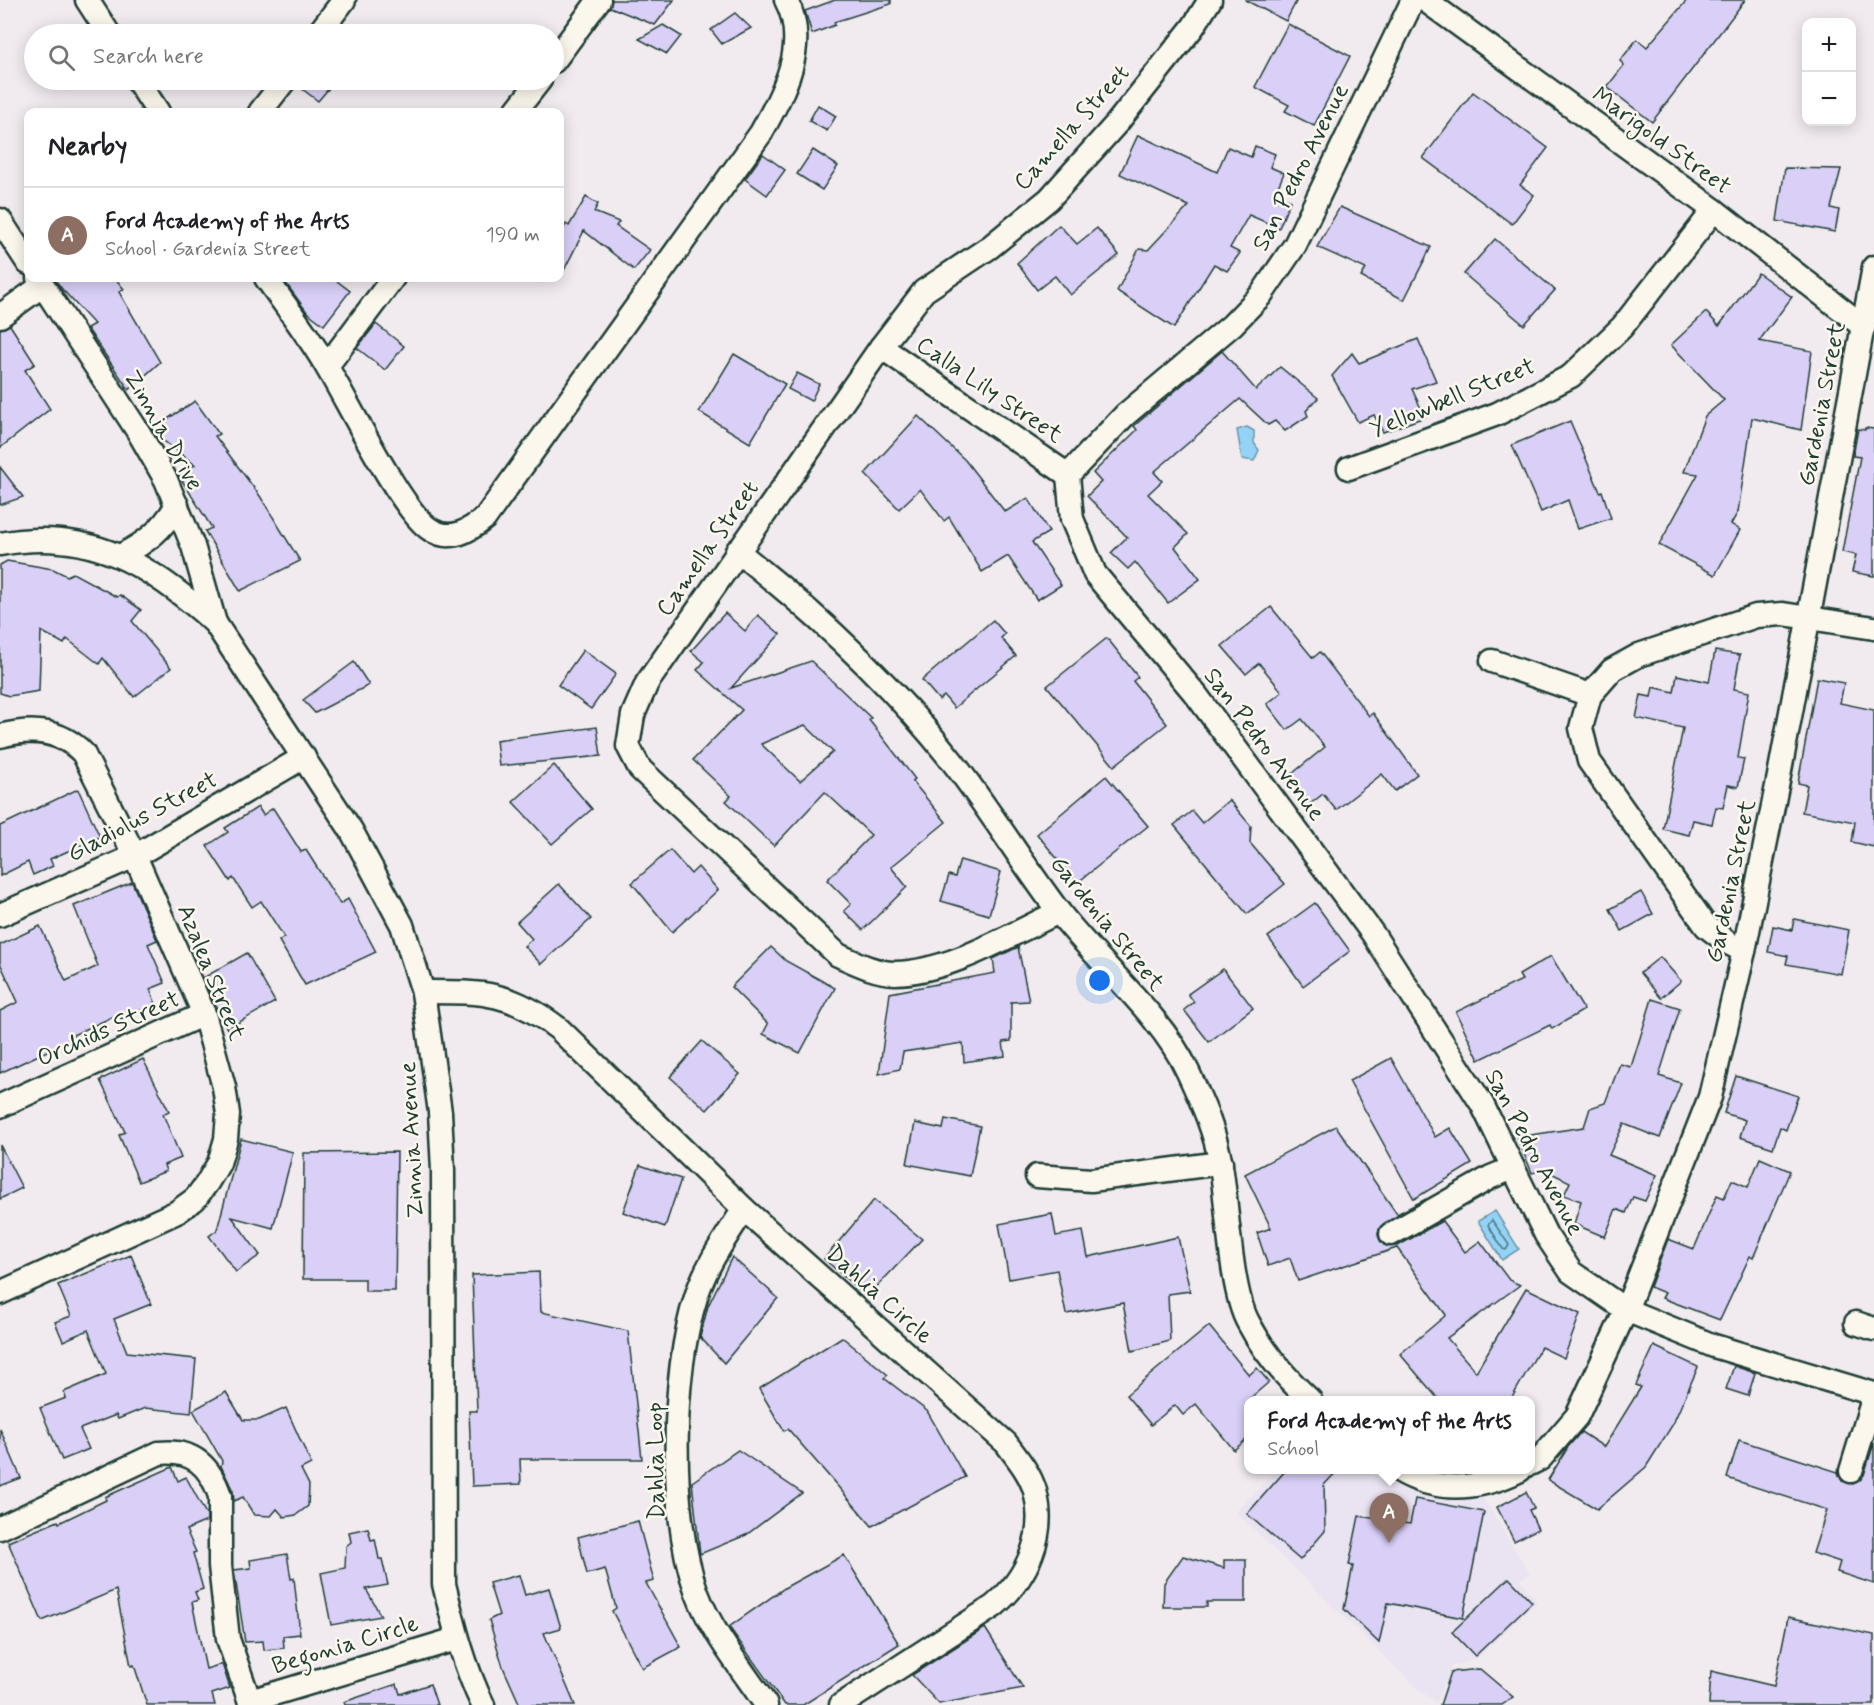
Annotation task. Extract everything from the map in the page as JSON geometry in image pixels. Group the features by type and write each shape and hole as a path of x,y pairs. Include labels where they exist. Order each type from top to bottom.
{"street":[{"path":"87,0 103,24"},
{"path":"326,24 344,0"},
{"path":"564,47 599,0"},
{"path":"269,282 327,366 410,510 431,531 444,535 459,535 473,528 492,508 761,133 781,96 795,54 796,33 792,12 786,0"},
{"name":"Camella Street","path":"1059,912 938,968 894,973 865,967 838,955 640,769 628,746 633,714 647,683 737,551 881,347 924,291 990,247 1049,199 1117,123 1193,27 1210,0"},
{"name":"San Pedro Avenue","path":"1413,0 1295,245 1261,295 1232,325 1125,415 1068,475 1072,519 1095,574 1197,696 1373,934 1482,1104 1546,1235 1571,1272 1626,1310 1714,1346 1874,1395"},
{"name":"Marigold Street","path":"1425,0 1714,210 1864,327"},
{"path":"144,90 155,108"},
{"path":"263,108 277,90"},
{"path":"518,108 532,90"},
{"name":"Yellowbell Street","path":"1349,468 1497,414 1571,376 1622,327 1714,210"},
{"path":"0,220 24,257"},
{"name":"Gardenia Street","path":"1535,1462 1540,1459 1577,1416 1626,1310 1710,1097 1744,951 1874,267"},
{"path":"0,316 39,282"},
{"name":"Zinnia Drive","path":"41,282 150,451 177,505 193,546 214,623"},
{"path":"327,366 390,282"},
{"name":"Calla Lily Street","path":"881,347 1068,475"},
{"path":"122,555 147,542 158,532 177,505"},
{"path":"0,544 56,541 122,555 178,591 214,623"},
{"name":"Gardenia Street","path":"737,551 799,600 883,680 952,762 1059,912 1157,1025 1186,1068 1211,1126 1221,1162 1236,1284 1247,1321 1289,1381 1305,1396"},
{"path":"1744,951 1728,943 1706,926 1589,761 1581,728 1590,695 1612,670 1639,655 1756,616 1770,613 1874,628"},
{"name":"Zinnia Avenue","path":"214,623 351,830 402,925 423,992 441,1112 444,1584 456,1639 483,1705"},
{"path":"1492,661 1590,695"},
{"name":"Azalea Street","path":"0,736 39,731 57,735 74,744 83,753 135,856 204,1014 219,1066 228,1114 226,1139 219,1163 195,1199 177,1212 0,1293"},
{"name":"Gladiolus Street","path":"0,915 135,856 304,758"},
{"name":"Dahlia Circle","path":"423,992 469,992 502,997 533,1009 559,1029 744,1209 1006,1443 1024,1467 1035,1489 1038,1512 1035,1545 1027,1567 1011,1592 994,1606 841,1705"},
{"name":"Orchids Street","path":"0,1106 204,1014"},
{"path":"1037,1176 1091,1180 1221,1162"},
{"path":"1391,1234 1491,1177 1513,1168"},
{"name":"Dahlia Loop","path":"744,1209 716,1251 700,1287 686,1338 679,1407 678,1486 686,1557 698,1595 719,1636 766,1705"},
{"path":"1851,1471 1874,1395"},
{"name":"Begonia Circle","path":"0,1528 159,1453 177,1451 196,1458 217,1487 220,1496 220,1566 228,1640 251,1703 456,1639"},
{"path":"1405,1474 1455,1489 1497,1481 1512,1474"}],"shaded area":[{"path":"1272,1474 1374,1474 1388,1484 1458,1501 1482,1497 1530,1574 1520,1579 1537,1602 1476,1659 1452,1666 1436,1703 1419,1690 1236,1512"}],"water":[{"path":"1247,427 1254,431 1254,443 1259,450 1254,461 1242,459 1237,430"},
{"path":"1495,1211 1519,1249 1502,1260 1478,1221"}],"building":[{"path":"612,0 674,0 655,25 610,7"},
{"path":"835,0 891,0 891,4 834,22 835,25 812,34 805,11"},
{"path":"1245,0 1297,0 1286,21"},
{"path":"1687,0 1745,0 1652,122 1607,87 1624,65 1620,61 1637,39 1647,47"},
{"path":"735,13 751,28 722,44 711,30"},
{"path":"1288,24 1350,56 1314,126 1285,111 1289,105 1255,87"},
{"path":"663,25 681,36 667,54 639,39"},
{"path":"304,90 327,90 318,101"},
{"path":"1473,92 1548,148 1520,185 1534,195 1512,224 1423,158"},
{"path":"818,105 836,116 827,131 809,121"},
{"path":"1138,135 1217,172 1228,147 1251,157 1255,146 1275,154 1270,167 1284,173 1275,194 1290,201 1279,228 1249,215 1230,248 1240,253 1227,271 1214,264 1174,328 1117,291 1139,249 1148,250 1189,206 1120,174"},
{"path":"813,150 838,166 822,190 797,174"},
{"path":"763,154 785,170 767,195 745,179"},
{"path":"1785,168 1841,169 1831,208 1839,210 1835,232 1777,221"},
{"path":"586,197 598,204 594,212 619,222 616,226 650,250 634,270 584,231 564,270 564,228 566,224 569,226"},
{"path":"1340,207 1431,247 1404,300 1361,277 1366,269 1317,247"},
{"path":"1059,225 1077,244 1097,228 1119,255 1070,295 1055,276 1037,290 1017,263"},
{"path":"1495,239 1555,290 1524,325 1464,274"},
{"path":"1758,273 1792,297 1759,341 1812,351 1801,430 1752,418 1738,512 1731,524 1740,530 1715,575 1659,545 1698,474 1684,472 1705,416 1724,400 1671,345 1706,312 1719,326"},
{"path":"57,282 118,282 124,289 119,292 160,362 129,390 87,328 94,324"},
{"path":"285,282 338,282 350,291 324,325 307,312"},
{"path":"376,324 404,346 385,370 357,348"},
{"path":"10,325 35,364 25,370 50,409 0,448 0,329"},
{"path":"1418,339 1436,381 1412,389 1425,417 1383,432 1374,415 1358,422 1332,376 1352,353 1359,363"},
{"path":"1222,351 1256,390 1280,367 1318,398 1306,411 1308,416 1285,431 1275,421 1268,425 1240,399 1154,472 1162,481 1148,494 1188,534 1175,547 1200,579 1168,603 1135,562 1128,569 1111,553 1127,537 1087,496 1101,482 1093,473 1137,430 1134,426"},
{"path":"734,354 785,384 750,443 699,412"},
{"path":"797,373 819,384 811,401 788,389"},
{"path":"195,401 219,434 215,436 260,496 300,561 240,591 205,531 212,528 178,474 195,465 156,435 152,429"},
{"path":"918,416 965,460 1005,512 1028,498 1049,532 1032,542 1061,585 1037,600 1008,556 982,572 949,517 944,521 920,489 899,509 865,474"},
{"path":"1570,421 1600,492 1602,491 1611,518 1578,529 1568,500 1541,512 1512,445"},
{"path":"1865,428 1874,429 1874,576 1852,572 1856,555 1842,552 1860,457 1853,456 1858,429 1865,430"},
{"path":"0,467 23,497 0,505"},
{"path":"7,561 53,569 67,576 73,573 117,597 120,595 141,610 132,621 171,668 134,697 103,658 99,664 67,639 64,644 41,631 39,691 9,696 0,693 0,565"},
{"path":"1271,607 1313,658 1320,652 1369,716 1373,713 1417,774 1395,791 1382,774 1336,810 1323,794 1310,804 1288,777 1325,747 1302,719 1287,730 1267,704 1282,692 1259,663 1246,674 1222,646"},
{"path":"725,613 745,631 758,615 780,634 731,688 811,661 871,718 869,720 915,779 912,781 946,822 891,867 907,887 863,930 844,911 851,904 827,880 871,835 825,792 774,846 726,801 731,796 693,760 742,710 697,670 704,662 691,651","holes":["805,725 833,752 800,781 761,744"]},
{"path":"993,620 1005,634 1001,638 1016,656 954,708 944,696 939,700 922,680"},
{"path":"1107,638 1138,677 1133,681 1167,724 1114,766 1047,686"},
{"path":"583,650 616,674 591,709 558,685"},
{"path":"1715,651 1740,655 1734,689 1749,692 1738,758 1744,759 1738,787 1728,785 1723,808 1716,807 1712,824 1693,820 1689,835 1663,829 1683,728 1636,718 1641,695 1651,697 1653,687 1674,692 1677,675 1709,682"},
{"path":"354,662 369,685 315,713 303,700"},
{"path":"1817,678 1844,683 1840,703 1874,710 1874,847 1852,842 1855,822 1802,812 1807,785 1798,783"},
{"path":"597,727 601,756 499,766 496,740"},
{"path":"554,765 592,809 552,844 513,802"},
{"path":"1106,776 1148,826 1077,883 1037,834"},
{"path":"78,789 100,837 50,859 53,866 33,875 28,862 0,876 0,826"},
{"path":"1229,800 1251,826 1250,843 1285,884 1247,914 1174,825 1192,811 1202,823"},
{"path":"258,807 263,815 273,808 301,852 306,850 340,904 348,899 376,952 305,985 279,941 284,937 261,901 252,907 233,878 230,881 207,846 228,832 225,828"},
{"path":"670,850 691,874 698,867 718,890 672,932 632,883"},
{"path":"960,860 1001,872 989,915 941,901 949,875 955,877"},
{"path":"132,882 157,940 148,944 165,983 150,989 156,1004 121,1019 119,1014 73,1035 73,1039 0,1073 0,1011 18,1002 0,963 0,945 40,926 66,981 98,966 74,906"},
{"path":"559,884 591,919 541,964 524,946 532,939 517,922"},
{"path":"1641,892 1653,914 1622,931 1610,909"},
{"path":"1315,903 1350,951 1303,986 1268,937"},
{"path":"1794,919 1849,930 1841,974 1786,964 1788,956 1768,952 1773,926 1792,930"},
{"path":"771,947 786,961 835,988 800,1053 763,1034 768,1024 731,987"},
{"path":"1018,947 1029,1001 1011,1002 1011,1041 1003,1042 1005,1056 964,1062 963,1043 903,1052 900,1069 879,1074 890,993 995,973 993,959"},
{"path":"247,953 275,1002 227,1029 203,978"},
{"path":"1551,956 1584,1010 1552,1029 1550,1025 1479,1060 1456,1012 1522,980 1519,975"},
{"path":"1660,957 1681,981 1661,998 1640,973"},
{"path":"1223,969 1253,1008 1209,1042 1184,1010 1194,1002 1188,994"},
{"path":"1652,999 1680,1008 1659,1076 1681,1083 1660,1138 1624,1124 1609,1155 1657,1175 1645,1201 1633,1197 1626,1213 1616,1209 1605,1237 1574,1224 1581,1201 1564,1195 1570,1182 1545,1170 1532,1173 1517,1137 1584,1127 1590,1108 1605,1103 1620,1064 1631,1067"},
{"path":"702,1041 740,1074 707,1110 670,1077"},
{"path":"1391,1058 1435,1137 1450,1128 1472,1164 1414,1199 1349,1081"},
{"path":"143,1059 169,1111 163,1114 181,1158 164,1165 166,1171 139,1182 119,1135 125,1132 100,1080"},
{"path":"1736,1076 1798,1096 1786,1130 1780,1127 1773,1148 1740,1137 1745,1120 1724,1113"},
{"path":"945,1119 980,1126 970,1176 907,1164 915,1123 943,1129"},
{"path":"1336,1126 1397,1214 1426,1199 1380,1227 1378,1235 1384,1245 1398,1246 1442,1221 1465,1252 1480,1241 1509,1280 1520,1285 1447,1338 1476,1372 1526,1288 1580,1314 1564,1358 1541,1347 1513,1396 1436,1396 1400,1354 1446,1315 1397,1248 1298,1281 1290,1258 1268,1266 1257,1233 1271,1228 1245,1174"},
{"path":"241,1139 293,1152 273,1228 232,1217 260,1255 236,1272 209,1236 217,1230"},
{"path":"0,1145 22,1188 0,1199"},
{"path":"397,1152 395,1291 365,1291 365,1279 303,1279 304,1153"},
{"path":"1760,1158 1790,1171 1753,1258 1750,1256 1720,1320 1662,1298 1665,1293 1650,1287 1668,1239 1694,1249 1717,1195 1724,1198 1732,1180 1748,1187"},
{"path":"640,1165 681,1179 665,1227 623,1212"},
{"path":"874,1200 922,1239 867,1297 824,1259"},
{"path":"1052,1214 1056,1236 1083,1231 1088,1257 1178,1237 1190,1291 1168,1294 1170,1341 1132,1351 1123,1303 1066,1314 1057,1270 1009,1279 999,1224"},
{"path":"131,1255 151,1304 114,1319 127,1352 196,1359 191,1413 145,1408 118,1419 116,1415 80,1429 89,1449 62,1460 40,1408 66,1398 64,1392 106,1374 88,1330 63,1341 55,1322 71,1316 58,1285"},
{"path":"732,1257 778,1298 724,1363 700,1337 708,1306"},
{"path":"539,1272 541,1312 628,1331 642,1459 520,1459 521,1484 472,1486 469,1411 477,1411 472,1275"},
{"path":"1209,1326 1249,1375 1257,1368 1269,1382 1253,1396 1244,1396 1244,1441 1234,1450 1196,1404 1183,1415 1175,1405 1151,1425 1126,1395"},
{"path":"842,1337 888,1375 884,1378 927,1411 965,1477 872,1526 788,1429 784,1431 759,1389"},
{"path":"1654,1346 1698,1367 1673,1424 1646,1467 1597,1509 1548,1480 1568,1447 1581,1432 1604,1447 1641,1387 1636,1385"},
{"path":"1734,1366 1755,1373 1748,1396 1726,1389"},
{"path":"226,1392 243,1420 259,1420 286,1408 311,1464 301,1469 309,1485 308,1506 296,1515 284,1517 277,1509 271,1516 254,1515 243,1497 234,1501 233,1491 221,1466 222,1461 193,1410"},
{"path":"0,1429 21,1478 0,1486"},
{"path":"1739,1440 1838,1472 1842,1481 1853,1484 1864,1475 1874,1443 1874,1584 1837,1572 1840,1562 1813,1553 1827,1510 1727,1478"},
{"path":"738,1450 802,1493 746,1535 700,1554 692,1482"},
{"path":"172,1467 178,1481 186,1477 207,1516 207,1521 186,1530 196,1552 193,1553 203,1589 195,1592 198,1600 192,1602 206,1669 222,1664 230,1688 212,1694 215,1705 147,1705 134,1665 131,1666 116,1590 42,1621 8,1542 58,1521 59,1523 106,1500 105,1497"},
{"path":"1282,1474 1334,1474 1324,1485 1325,1531 1300,1560 1247,1514"},
{"path":"1526,1492 1534,1508 1529,1510 1538,1529 1514,1541 1497,1507"},
{"path":"1415,1499 1484,1512 1463,1618 1388,1603 1379,1643 1344,1609 1353,1566 1349,1565 1359,1516 1410,1524"},
{"path":"638,1521 654,1581 646,1583 681,1647 642,1668 612,1611 616,1608 605,1569 587,1574 578,1537"},
{"path":"368,1528 371,1540 375,1539 388,1585 366,1589 381,1616 331,1625 321,1573 345,1568 346,1546 351,1542 349,1532"},
{"path":"287,1554 291,1579 294,1578 300,1634 283,1636 284,1648 264,1650 263,1641 245,1642 234,1570 251,1568 250,1560"},
{"path":"844,1555 899,1644 803,1705 785,1705 729,1627 786,1587"},
{"path":"1183,1556 1224,1568 1224,1560 1246,1560 1246,1602 1207,1602 1207,1607 1163,1607 1164,1583"},
{"path":"519,1575 525,1595 549,1588 561,1628 544,1633 575,1705 520,1705 503,1667 489,1620 499,1615 489,1583"},
{"path":"1509,1578 1532,1602 1475,1656 1452,1632"},
{"path":"1788,1617 1874,1635 1874,1705 1709,1705 1711,1671 1774,1686"},
{"path":"985,1628 1023,1688 939,1704 912,1675"},
{"path":"1480,1669 1513,1697 1502,1705 1440,1705 1451,1672"},
{"path":"397,1684 400,1694 430,1684 437,1705 345,1705 344,1702"}],"place":[{"name":"Ford Academy of the Arts","path":"1389,1543"}]}
